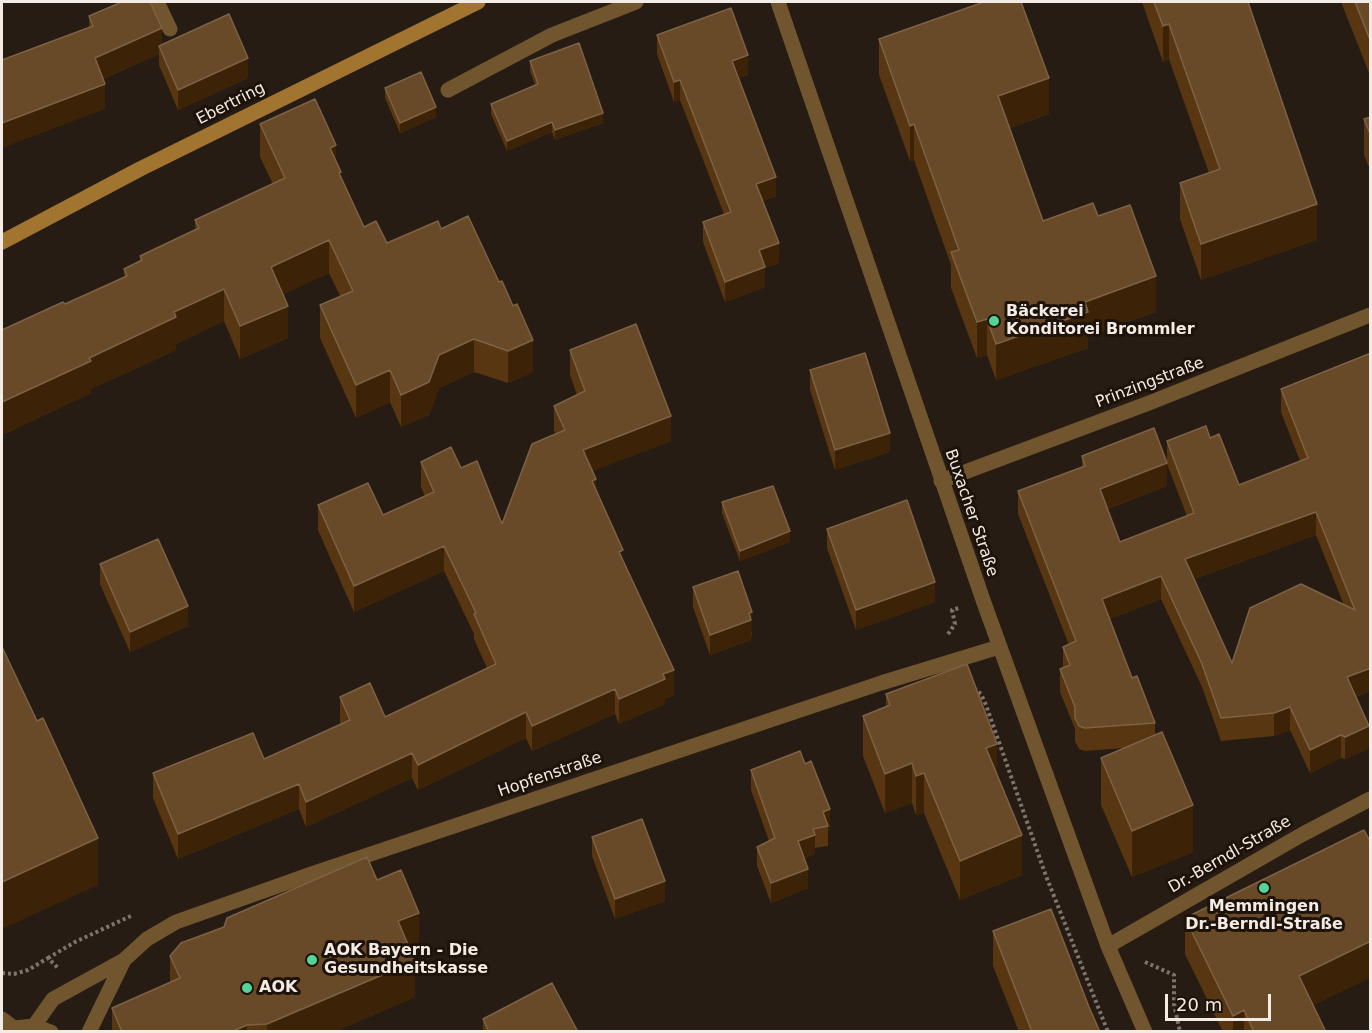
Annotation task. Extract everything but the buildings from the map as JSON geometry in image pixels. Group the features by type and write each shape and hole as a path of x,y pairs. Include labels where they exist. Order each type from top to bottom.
{"main road":[{"name":"Ebertring","path":"2,242 150,164 478,2"}],"street":[{"path":"157,2 170,29"},
{"path":"448,90 552,35 636,2"},
{"name":"Buxacher Straße","path":"778,2 999,647 1108,946 1145,1032"},
{"name":"Prinzingstraße","path":"941,481 1149,403 1371,315"},
{"name":"Hopfenstraße","path":"34,1026 53,999 124,960 147,939 177,922 314,873 858,690 999,647"},
{"name":"Dr.-Berndl-Straße","path":"1108,946 1303,834 1371,799"},
{"name":"Hopfenstraße","path":"89,1032 124,960"},
{"path":"7,1026 34,1026 51,1032"}],"path":[{"path":"968,685 981,694 986,705 1046,876 1108,1032"},
{"path":"1174,975 1173,1004 1180,1032"}],"place":[{"name":"Bäckerei Konditorei Brommler","path":"994,321"},
{"name":"Memmingen Dr.-Berndl-Straße","path":"1264,888"},
{"name":"AOK Bayern - Die Gesundheitskasse","path":"312,960"},
{"name":"AOK","path":"247,988"}]}
